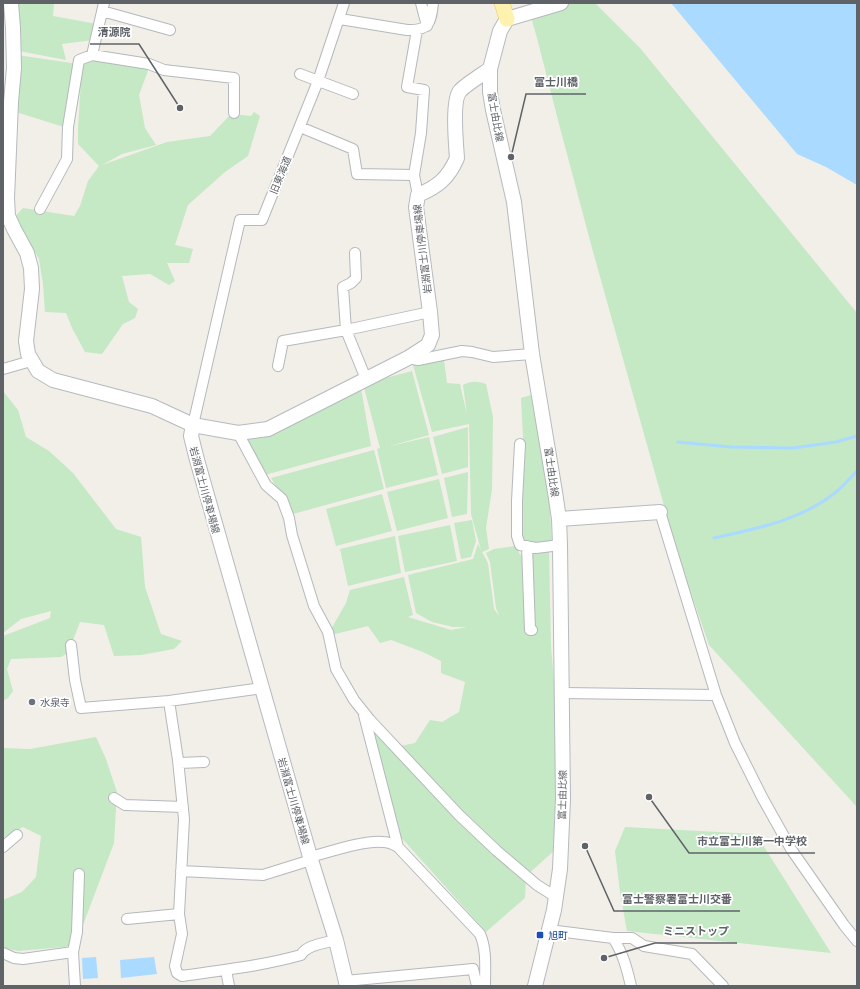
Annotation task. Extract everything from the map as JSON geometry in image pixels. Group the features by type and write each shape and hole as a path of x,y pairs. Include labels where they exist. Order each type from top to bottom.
{"main road":[{"path":"11,3 9,56 14,68 7,198 8,216 27,253 31,268 32,288 26,341 28,354 31,361 38,371 53,380 152,406 193,425"},
{"path":"502,3 507,19 561,3"},
{"name":"富士由比線","path":"507,19 500,31 490,69 490,92 514,202 532,354 549,449 559,519 560,545 563,799 560,869 549,930 535,986"},
{"name":"岩淵富士川停車場線","path":"346,984 336,940 310,858 191,436 193,425 238,433 268,429 408,358 428,345 432,335 416,207 418,196 434,188 440,183 457,158 456,107 460,90 490,69"},
{"path":"559,519 660,512"}],"street":[{"name":"旧東海道","path":"193,425 240,220 262,220 318,81 340,19 344,3"},
{"path":"421,3 427,26"},
{"path":"340,19 407,30 422,30 430,21 433,3"},
{"path":"92,55 103,7 170,30"},
{"path":"417,30 407,87 424,90 421,133 414,175 418,196"},
{"path":"40,209 67,159 68,127 79,60 92,55 149,64 164,70 234,78 234,113"},
{"path":"300,74 353,94"},
{"path":"300,127 352,148 357,174 414,175"},
{"path":"355,253 356,278 351,283 343,287 346,330 366,379"},
{"path":"278,366 283,341 346,330 430,312"},
{"path":"408,358 418,360 462,351 492,357 532,354"},
{"path":"3,369 31,361"},
{"path":"238,433 266,485 282,499 289,518 292,535 314,606 328,632 336,669 354,700 375,726 459,815 492,846 537,884 556,897"},
{"path":"520,444 517,501 517,536 520,545 536,548 560,545"},
{"path":"660,512 716,695 743,760 791,849 844,925 857,941"},
{"path":"527,546 530,630 532,630"},
{"path":"71,645 75,680 81,708 169,701 262,688"},
{"path":"562,693 716,695"},
{"path":"169,701 179,763 184,818 179,914 182,934 175,966 177,972 182,976 288,959 301,955 303,951 312,947 336,940"},
{"path":"363,712 398,847"},
{"path":"179,763 204,762"},
{"path":"114,798 125,805 183,807"},
{"path":"3,847 17,834"},
{"path":"181,871 263,875 310,858 367,843 390,843 398,847 480,934 483,941 484,950 485,986"},
{"path":"75,986 73,952 77,932 79,874"},
{"path":"127,918 179,914"},
{"path":"549,930 613,938 632,938 644,946 692,954 723,986"},
{"path":"613,938 620,947 631,986"},
{"path":"3,953 14,958 22,959 73,952"},
{"path":"346,984 473,969 478,986"},
{"path":"226,970 229,986"}],"green space":[{"path":"15,3 54,3 53,16 97,24 93,40 62,44 66,60 19,51"},
{"path":"527,3 595,3 640,48 857,313 857,807 709,645 677,552 592,248"},
{"path":"17,55 78,64 64,127 16,112"},
{"path":"88,59 149,68 139,95 145,128 156,145 122,154 102,165 167,142 210,136 231,114 251,116 254,112 260,116 248,156 225,172 188,205 175,245 193,249 189,263 167,263 175,281 169,285 150,274 122,276 129,302 138,309 135,318 123,324 102,354 85,352 66,313 45,312 39,259 14,218 23,208 74,216 80,206 88,181 99,166 78,144 82,65"},
{"path":"444,360 447,383 460,384 467,415 463,385 474,382 486,384 493,417 492,489 486,528 489,549 482,552 488,563 494,609 499,616 496,608 490,562 486,553 494,549 516,546 519,553 525,560 527,553 517,538 523,437 521,398 535,394 549,497 552,543 536,543 549,550 551,646 558,731 556,849 526,876 525,898 486,932 398,834 368,732 400,746 415,743 430,720 442,722 459,712 465,682 441,673 441,661 423,652 391,640 380,643 368,626 331,635 330,631 346,603 350,590 404,577 413,615 408,617 451,630 467,627 453,627 432,622 416,613 408,575 473,559 478,544 481,550 471,514 469,424 432,432 413,365"},
{"path":"412,371 429,435 386,447 429,437 438,475 386,488 377,449 380,448 363,384"},
{"path":"361,388 371,446 261,476 243,436"},
{"path":"3,391 18,410 26,437 49,451 73,473 116,529 141,537 145,587 161,634 182,641 174,649 141,655 114,656 104,625 80,622 68,653 61,657 11,659 7,669 13,691 8,698 3,701 3,636 50,618 51,611 21,619 3,633"},
{"path":"468,427 468,467 442,474 433,437"},
{"path":"374,450 384,489 293,514 271,478"},
{"path":"468,472 467,514 452,517 444,478"},
{"path":"439,479 448,518 397,531 387,492"},
{"path":"382,494 392,531 336,546 326,509"},
{"path":"472,520 476,541 471,557 461,559 454,523"},
{"path":"450,525 457,561 405,572 398,536"},
{"path":"395,536 401,573 348,586 340,549"},
{"path":"96,737 106,759 117,792 114,843 75,946 18,951 3,948 3,900 22,892 36,877 41,836 23,827 3,838 3,748 30,749"},
{"path":"625,827 756,834 831,953 627,931 615,851"}],"water":[{"path":"671,3 857,3 857,185 826,167 797,154"},
{"path":"96,957 98,978 83,979 82,958"},
{"path":"154,957 157,974 121,978 120,960"}],"waterway":[{"path":"678,442 731,447 793,448 836,442 857,436"},
{"path":"714,538 762,527 792,517 807,510 821,503 835,493 857,471"}],"place":[{"name":"清源院","path":"180,108"},
{"name":"富士川橋","path":"511,157"},
{"name":"水泉寺","path":"32,702"},
{"name":"市立富士川第一中学校","path":"649,797"},
{"name":"富士警察署富士川交番","path":"585,846"},
{"name":"旭町","path":"540,935"},
{"name":"ミニストップ","path":"604,958"}]}
